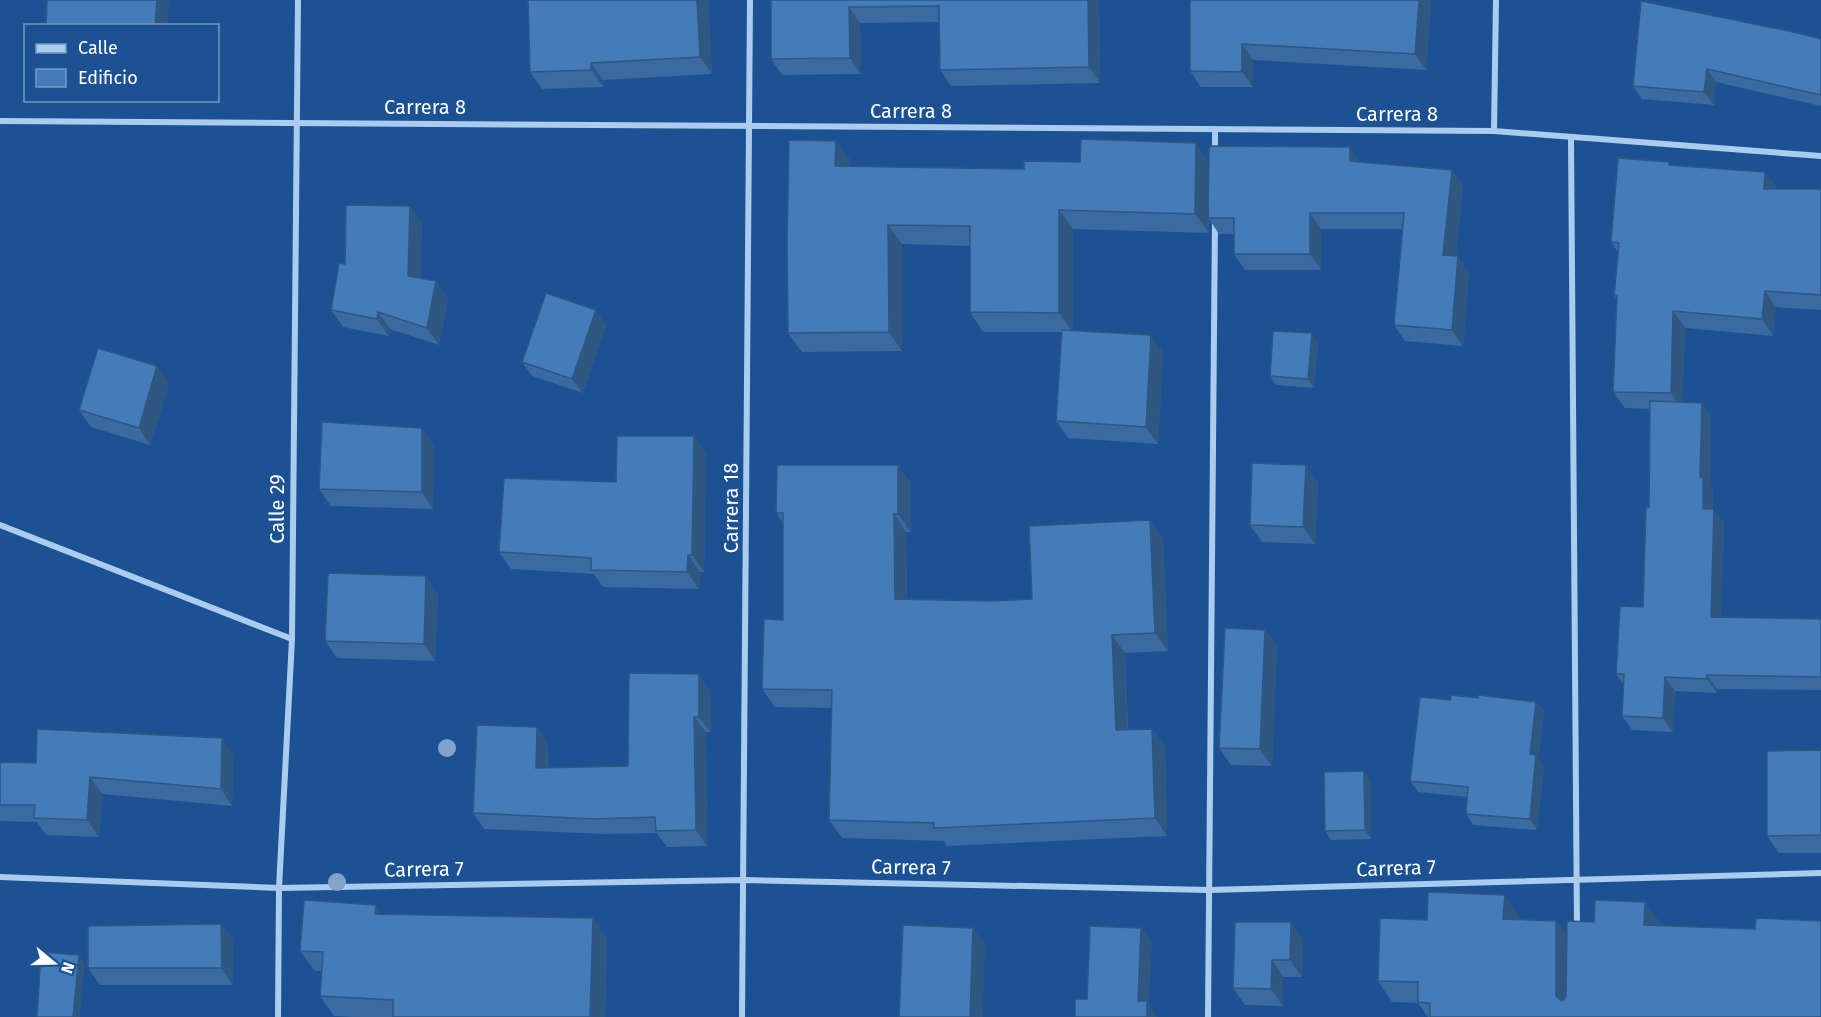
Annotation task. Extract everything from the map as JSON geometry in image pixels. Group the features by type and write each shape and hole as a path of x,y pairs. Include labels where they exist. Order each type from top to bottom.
{"street":[{"name":"Calle 29","path":"278,1017 279,888 292,639 298,0"},
{"name":"Carrera 18","path":"742,1017 750,0"},
{"path":"1494,131 1496,0"},
{"name":"Carrera 8","path":"0,121 1494,131 1821,156"},
{"path":"1215,129 1215,165"},
{"path":"1571,137 1577,937"},
{"path":"1208,1017 1215,212"},
{"path":"0,525 292,639"},
{"name":"Carrera 7","path":"0,877 279,888 744,880 1209,890 1821,873"}],"building":[{"path":"47,0 157,0 155,24 46,24"},
{"path":"528,0 697,0 700,57 591,63 591,70 530,72"},
{"path":"771,0 1088,0 1089,67 940,70 939,6 849,7 850,58 771,59"},
{"path":"1190,0 1419,0 1415,54 1242,44 1242,72 1190,71"},
{"path":"1641,1 1821,39 1821,95 1707,69 1704,92 1633,86"},
{"path":"1081,139 1196,143 1195,214 1059,210 1059,313 970,312 970,226 888,225 889,332 788,333 789,140 836,141 835,166 1024,169 1024,161 1080,162"},
{"path":"1209,146 1350,147 1350,161 1452,170 1443,255 1458,256 1452,330 1394,325 1404,213 1310,213 1310,254 1234,254 1234,218 1208,218"},
{"path":"1618,158 1669,162 1669,165 1765,172 1764,189 1821,189 1821,295 1765,291 1762,319 1673,311 1671,393 1613,392 1617,296 1614,296 1619,243 1611,242"},
{"path":"346,205 410,206 408,276 436,281 427,328 378,312 377,319 331,310 339,263 345,264"},
{"path":"546,293 596,310 572,379 522,362"},
{"path":"1062,330 1151,335 1146,427 1056,421"},
{"path":"1273,331 1312,333 1308,379 1270,376"},
{"path":"98,348 157,366 139,428 79,410"},
{"path":"1650,401 1702,403 1700,477 1703,477 1703,509 1714,509 1711,617 1821,619 1821,677 1707,675 1707,679 1665,677 1663,718 1622,716 1624,674 1616,674 1620,606 1643,607 1646,507 1649,507"},
{"path":"322,422 422,428 422,492 319,489"},
{"path":"617,436 694,436 692,555 688,555 687,572 591,570 591,558 499,552 504,478 616,482"},
{"path":"1252,463 1306,465 1303,527 1250,525"},
{"path":"777,465 898,465 898,514 894,514 895,599 989,601 1032,599 1029,526 1150,520 1155,633 1112,635 1116,730 1152,729 1155,818 934,828 934,823 829,820 832,690 762,689 764,619 783,620 783,513 776,513"},
{"path":"328,573 426,576 424,644 325,641"},
{"path":"1225,628 1265,630 1260,749 1219,748"},
{"path":"629,673 699,674 699,717 694,717 696,830 656,831 655,817 594,819 473,813 477,725 537,727 536,768 628,766"},
{"path":"1451,695 1478,698 1478,695 1536,702 1530,754 1536,755 1530,819 1466,814 1468,787 1410,781 1420,697 1450,700"},
{"path":"37,729 222,738 221,789 90,777 87,820 34,818 35,805 0,805 0,762 36,763"},
{"path":"1821,750 1821,835 1767,836 1767,751"},
{"path":"1364,771 1365,830 1325,831 1324,772"},
{"path":"1428,892 1505,895 1503,919 1556,921 1556,996 1561,1001 1566,996 1567,921 1594,922 1595,900 1645,902 1644,925 1755,929 1756,918 1821,921 1821,1017 1430,1017 1430,1003 1418,1002 1418,982 1378,981 1380,918 1427,920"},
{"path":"304,900 376,905 375,914 593,918 590,1017 393,1017 393,1000 320,996 323,952 300,951"},
{"path":"1235,922 1291,922 1290,960 1272,960 1271,989 1233,988"},
{"path":"221,924 222,968 88,968 88,926"},
{"path":"903,925 973,928 970,1017 899,1017"},
{"path":"1090,926 1141,928 1138,1001 1147,1001 1147,1017 1075,1017 1075,999 1087,999"},
{"path":"41,952 79,955 73,1017 37,1017"}]}
